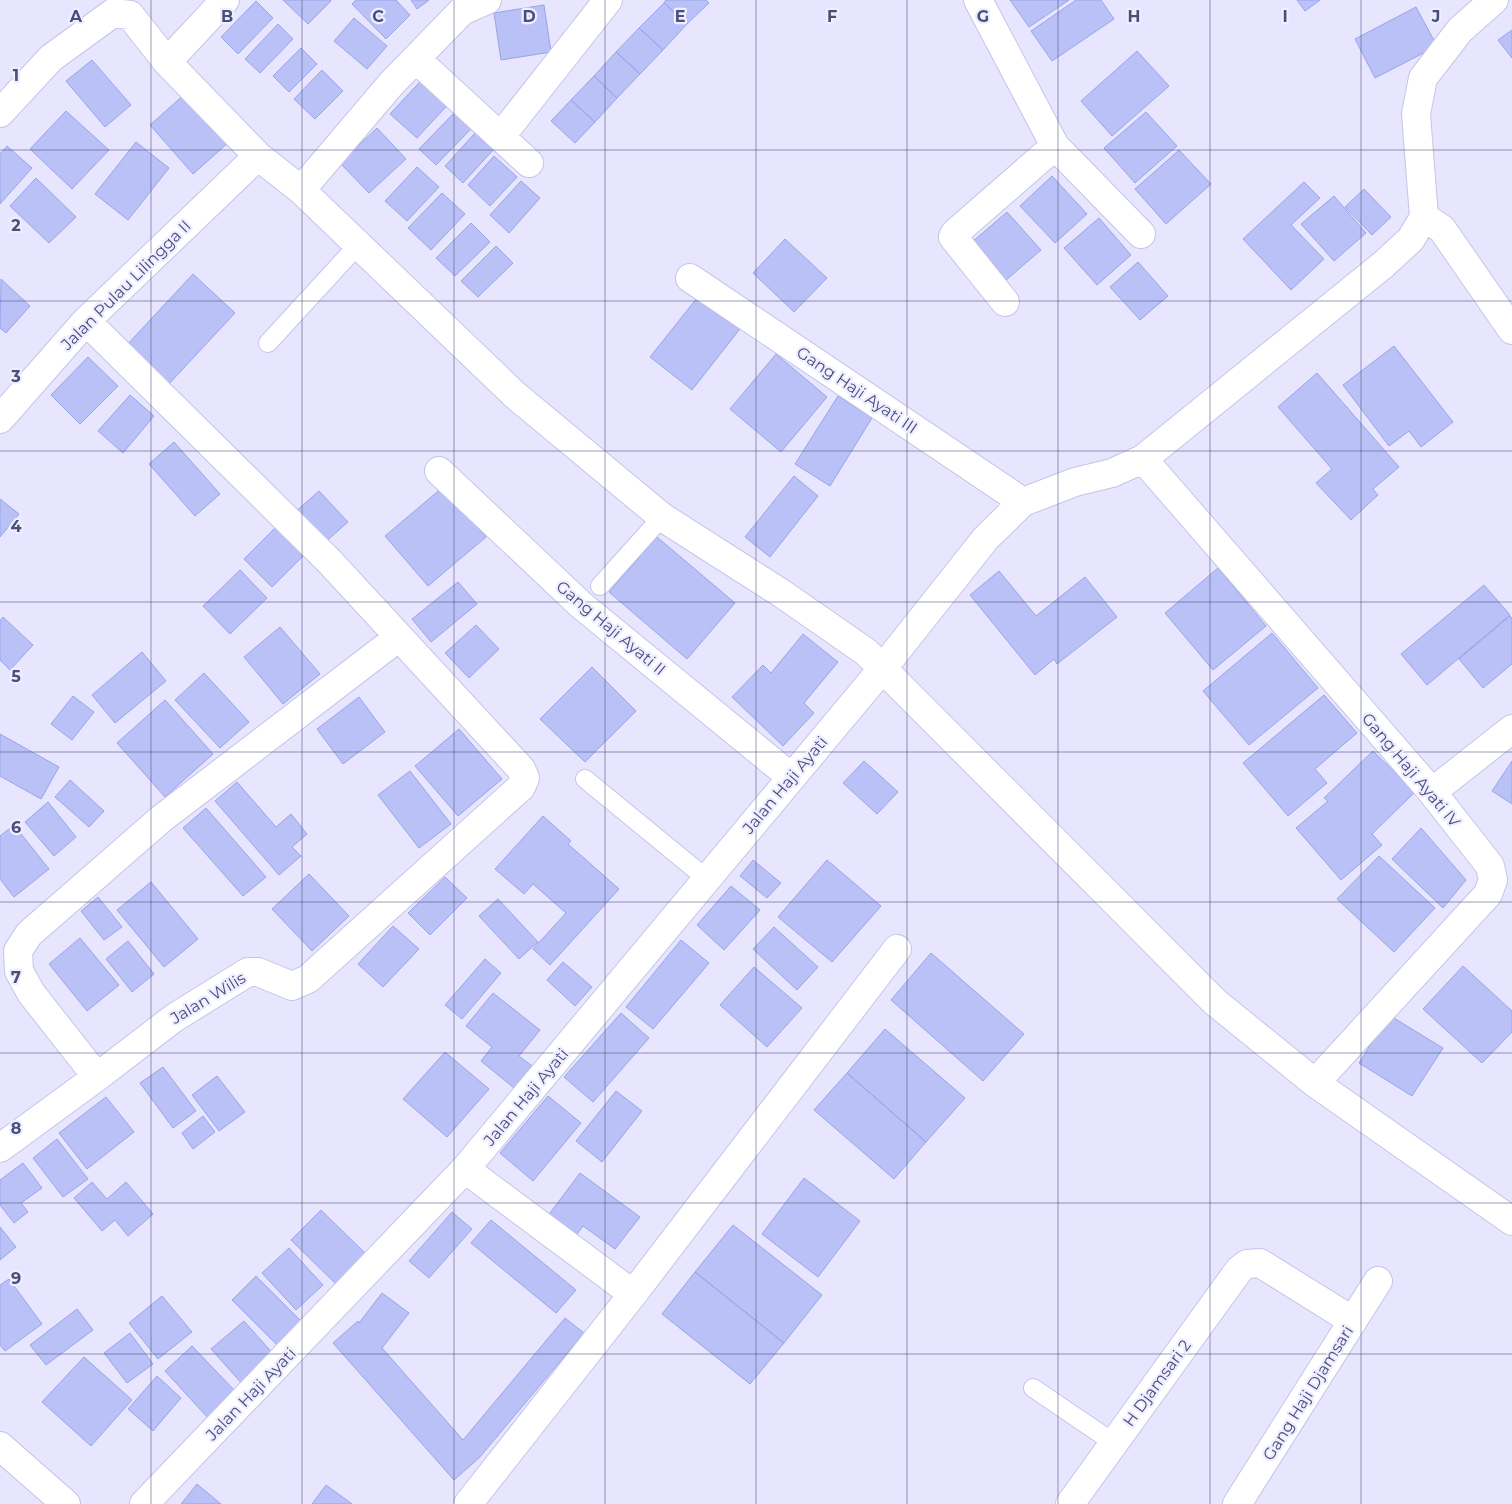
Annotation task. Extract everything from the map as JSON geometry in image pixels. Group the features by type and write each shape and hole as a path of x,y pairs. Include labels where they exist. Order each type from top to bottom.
{"street":[{"path":"167,62 225,0"},
{"path":"302,190 392,84 462,11 487,0"},
{"path":"501,136 608,0"},
{"path":"978,0 1055,146 1141,234"},
{"path":"1023,502 1075,482 1112,473 1143,459 1384,264 1411,239 1424,217 1416,114 1424,78 1460,30 1483,4"},
{"path":"0,113 51,58 113,13 130,15 167,62 258,156 302,190 515,395 662,517 781,593 866,652 1214,1002 1315,1083 1512,1221"},
{"path":"416,59 528,163"},
{"path":"1005,302 953,237 955,233 1055,146"},
{"name":"Jalan Pulau Lilingga II","path":"0,419 86,321 258,156"},
{"path":"1424,217 1442,229 1512,330"},
{"name":"Gang Haji Ayati III","path":"690,278 1023,502"},
{"path":"86,321 330,562 399,637 161,819 29,934 9,949 31,993 97,1077"},
{"name":"Gang Haji Ayati IV","path":"1143,459 1432,792 1490,866 1493,880 1488,894 1315,1083"},
{"name":"Gang Haji Ayati II","path":"439,471 580,605 791,777"},
{"name":"Jalan Haji Ayati","path":"144,1504 465,1169 883,668 986,538 1023,502"},
{"name":"Jalan Wilis","path":"0,1148 174,1018 248,972 258,972 292,986 308,979 521,787 525,778 521,770 399,637"},
{"path":"1432,792 1512,729"},
{"path":"468,1504 633,1294 897,950"},
{"path":"465,1169 633,1294"},
{"name":"H Djamsari 2","path":"1070,1504 1239,1270 1248,1264 1260,1262 1353,1321"},
{"name":"Gang Haji Djamsari","path":"1237,1504 1378,1281"},
{"path":"0,1446 66,1504"}],"lane":[{"path":"268,343 358,245"},
{"path":"600,586 662,517"},
{"path":"585,779 707,879"},
{"path":"1033,1388 1114,1442"}],"building":[{"path":"283,0 330,0 331,1 308,24"},
{"path":"356,0 396,0 410,15 386,39 352,4"},
{"path":"411,0 429,0 417,9"},
{"path":"666,0 706,0 709,3 687,24 664,3"},
{"path":"1010,0 1069,0 1029,27"},
{"path":"1076,0 1101,0 1114,19 1052,61 1031,31"},
{"path":"1297,0 1320,0 1305,11"},
{"path":"256,1 273,18 238,54 221,37"},
{"path":"664,3 687,24 663,50 639,28"},
{"path":"544,5 551,52 501,60 494,13"},
{"path":"1416,7 1437,46 1375,78 1355,39"},
{"path":"354,18 387,46 367,69 334,41"},
{"path":"278,24 293,39 260,73 245,59"},
{"path":"639,28 663,50 640,74 616,52"},
{"path":"1512,30 1512,58 1498,40"},
{"path":"301,48 317,64 289,92 273,76"},
{"path":"1137,51 1169,86 1112,136 1081,101"},
{"path":"616,52 640,74 617,98 594,76"},
{"path":"92,60 131,105 105,127 66,81"},
{"path":"322,70 343,91 315,119 294,99"},
{"path":"429,72 456,96 417,138 390,114"},
{"path":"594,76 617,98 595,122 571,100"},
{"path":"186,93 229,142 193,174 150,125"},
{"path":"571,100 595,122 575,143 551,121"},
{"path":"66,111 109,150 72,189 30,149"},
{"path":"1146,112 1177,146 1135,183 1104,148"},
{"path":"454,113 471,129 436,165 419,149"},
{"path":"377,128 406,159 369,193 340,163"},
{"path":"475,133 493,150 463,183 445,166"},
{"path":"136,142 169,168 128,220 95,194"},
{"path":"7,146 32,168 0,204 0,154"},
{"path":"1179,150 1211,184 1166,224 1135,189"},
{"path":"494,156 517,177 490,206 468,185"},
{"path":"417,167 439,187 407,221 385,201"},
{"path":"1052,176 1087,214 1055,243 1020,206"},
{"path":"36,178 76,217 49,243 10,206"},
{"path":"521,181 540,198 509,233 490,215"},
{"path":"1304,182 1320,198 1291,225 1324,259 1291,290 1243,239"},
{"path":"1364,189 1391,217 1372,235 1345,207"},
{"path":"442,193 465,214 431,250 408,228"},
{"path":"1334,196 1366,233 1334,261 1301,224"},
{"path":"1007,212 1041,250 998,287 964,249"},
{"path":"1099,218 1131,255 1097,285 1064,248"},
{"path":"471,223 490,242 455,276 436,258"},
{"path":"785,239 827,278 794,312 753,273"},
{"path":"496,246 513,263 478,297 461,281"},
{"path":"1138,262 1168,296 1140,320 1110,287"},
{"path":"193,274 235,313 167,386 125,347"},
{"path":"1,279 30,306 6,333 0,328"},
{"path":"701,293 743,325 692,390 650,357"},
{"path":"1394,346 1453,422 1421,447 1409,431 1389,446 1343,385"},
{"path":"776,354 827,397 781,452 730,409"},
{"path":"88,357 118,386 80,424 51,395"},
{"path":"1317,373 1399,467 1373,489 1378,495 1351,520 1316,483 1332,469 1278,407"},
{"path":"130,395 154,416 123,453 98,431"},
{"path":"838,396 872,418 830,486 795,464"},
{"path":"174,442 220,494 195,516 149,464"},
{"path":"794,476 818,496 770,557 745,537"},
{"path":"443,487 486,537 428,586 385,536"},
{"path":"319,491 348,522 323,544 294,513"},
{"path":"0,499 19,514 0,537"},
{"path":"275,528 303,556 272,587 244,559"},
{"path":"657,537 735,603 687,659 609,592"},
{"path":"1218,568 1266,626 1213,670 1165,613"},
{"path":"240,570 267,598 230,634 203,606"},
{"path":"999,571 1036,616 1085,577 1117,617 1057,664 1054,659 1035,675 970,595"},
{"path":"458,582 477,604 431,642 412,619"},
{"path":"1484,585 1510,615 1427,685 1401,654"},
{"path":"1510,616 1512,618 1512,664 1483,688 1459,659"},
{"path":"3,617 33,645 10,670 0,660 0,621"},
{"path":"476,625 499,649 469,678 445,653"},
{"path":"280,627 320,674 283,704 244,657"},
{"path":"1272,633 1318,688 1249,745 1203,691"},
{"path":"803,634 838,662 804,703 814,713 783,746 732,697 763,665 771,673"},
{"path":"142,652 166,681 115,723 92,695"},
{"path":"592,667 636,711 585,762 540,719"},
{"path":"204,673 249,722 220,748 175,700"},
{"path":"1324,695 1357,733 1315,769 1327,783 1288,816 1243,763"},
{"path":"73,696 94,712 72,740 51,724"},
{"path":"359,697 385,732 343,764 317,729"},
{"path":"165,700 213,754 165,797 117,743"},
{"path":"459,729 502,779 458,816 415,766"},
{"path":"0,734 59,767 41,799 0,776"},
{"path":"1373,751 1415,792 1372,834 1382,845 1341,880 1296,828 1328,801 1324,798"},
{"path":"864,761 898,792 877,814 843,783"},
{"path":"1512,761 1512,804 1492,791"},
{"path":"410,771 451,824 419,848 378,795"},
{"path":"70,780 104,811 89,827 55,797"},
{"path":"237,782 276,827 291,814 307,834 292,847 301,856 279,875 215,801"},
{"path":"48,802 76,837 54,856 25,822"},
{"path":"206,808 266,877 243,896 183,828"},
{"path":"543,816 571,841 568,844 619,889 550,965 533,949 566,913 533,884 524,894 495,869"},
{"path":"14,825 49,869 14,897 0,879 0,836"},
{"path":"1421,828 1466,880 1443,908 1392,859"},
{"path":"1379,856 1435,908 1394,952 1337,899"},
{"path":"753,860 781,883 767,898 740,876"},
{"path":"827,860 881,906 832,962 778,917"},
{"path":"309,874 349,916 312,951 272,909"},
{"path":"445,877 467,898 430,935 408,913"},
{"path":"151,882 198,939 164,967 117,910"},
{"path":"731,886 760,910 724,950 697,925"},
{"path":"98,897 122,927 104,940 81,911"},
{"path":"498,899 538,942 519,959 479,916"},
{"path":"393,926 419,949 383,987 358,964"},
{"path":"774,927 818,967 797,990 753,949"},
{"path":"80,938 119,985 87,1011 49,964"},
{"path":"681,940 709,963 653,1029 626,1007"},
{"path":"128,941 154,974 132,992 106,959"},
{"path":"931,953 1024,1034 983,1081 891,1000"},
{"path":"485,959 501,973 462,1019 445,1005"},
{"path":"563,962 592,987 575,1006 547,980"},
{"path":"1463,966 1512,1011 1512,1032 1482,1063 1423,1009"},
{"path":"754,967 802,1008 767,1047 720,1005"},
{"path":"493,993 540,1030 519,1056 532,1066 514,1088 481,1061 492,1047 466,1026"},
{"path":"621,1013 649,1038 593,1102 564,1077"},
{"path":"1389,1015 1443,1048 1412,1096 1359,1063"},
{"path":"885,1029 965,1098 926,1142 847,1073"},
{"path":"445,1052 489,1089 447,1137 403,1099"},
{"path":"163,1067 196,1111 173,1128 140,1083"},
{"path":"847,1073 926,1142 894,1179 814,1110"},
{"path":"217,1076 245,1112 219,1131 192,1095"},
{"path":"616,1091 642,1111 602,1162 576,1141"},
{"path":"548,1096 581,1123 533,1181 500,1153"},
{"path":"106,1097 134,1132 87,1169 59,1133"},
{"path":"203,1116 215,1132 193,1149 182,1133"},
{"path":"57,1139 88,1179 63,1197 33,1158"},
{"path":"23,1163 42,1188 21,1203 28,1212 14,1223 0,1205 0,1180"},
{"path":"580,1173 640,1217 615,1249 583,1226 571,1242 544,1221"},
{"path":"804,1178 860,1221 818,1277 762,1234"},
{"path":"92,1182 107,1199 126,1182 153,1214 128,1236 115,1220 102,1231 74,1198"},
{"path":"321,1210 367,1255 337,1285 291,1240"},
{"path":"452,1212 472,1229 429,1278 409,1261"},
{"path":"491,1220 576,1290 556,1313 471,1243"},
{"path":"733,1225 822,1295 784,1343 695,1272"},
{"path":"0,1227 16,1247 0,1260"},
{"path":"289,1248 323,1285 296,1310 262,1273"},
{"path":"695,1272 784,1343 750,1384 662,1314"},
{"path":"256,1276 303,1323 279,1347 232,1300"},
{"path":"9,1279 42,1324 5,1351 0,1345 0,1285"},
{"path":"382,1293 409,1313 382,1348 463,1440 565,1318 584,1333 479,1458 454,1480 333,1343 358,1321 359,1323"},
{"path":"162,1296 192,1332 158,1359 129,1323"},
{"path":"77,1309 93,1330 46,1365 30,1345"},
{"path":"244,1321 276,1357 244,1386 211,1349"},
{"path":"130,1333 153,1364 127,1383 104,1353"},
{"path":"192,1346 237,1393 209,1419 165,1371"},
{"path":"84,1357 132,1400 91,1446 42,1402"},
{"path":"157,1376 181,1398 153,1431 128,1409"},
{"path":"197,1484 221,1504 181,1504"},
{"path":"326,1485 352,1504 312,1504"}]}
